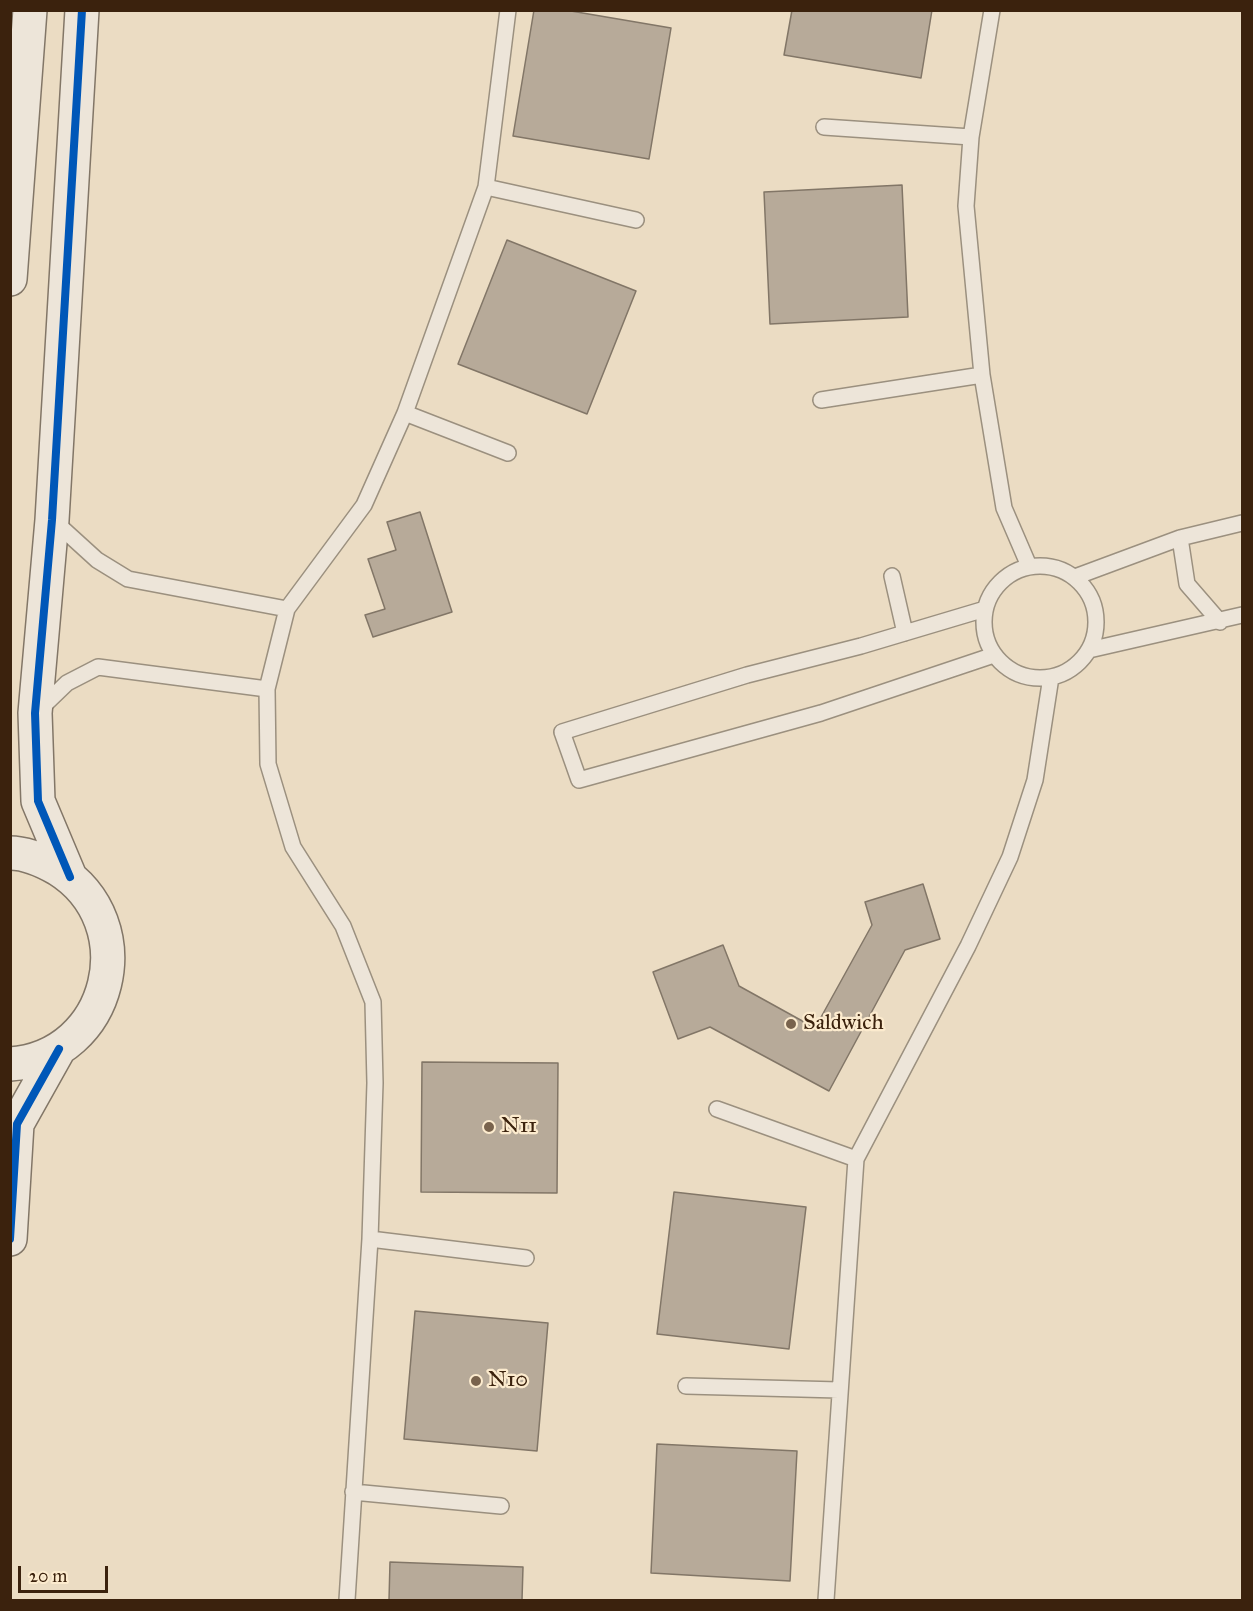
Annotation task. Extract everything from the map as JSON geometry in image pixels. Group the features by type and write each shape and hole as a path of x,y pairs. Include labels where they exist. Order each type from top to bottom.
{"street":[{"path":"10,279 30,10"},
{"path":"70,877 38,801 35,713 52,520 82,10"},
{"path":"10,853 46,862 70,877 89,898 103,923 108,952 106,980 97,1007 81,1031 59,1049 27,1063 10,1064"},
{"path":"10,1239 17,1124 59,1049"}],"lane":[{"path":"347,1600 370,1239 375,1083 373,1002 343,926 292,847 268,764 267,689 287,609 364,505 405,413 486,188 508,10"},
{"path":"992,10 971,137 966,206 982,375 1004,508 1029,566"},
{"path":"824,127 971,137"},
{"path":"486,188 636,220"},
{"path":"821,400 982,375"},
{"path":"405,413 508,453"},
{"path":"52,520 97,560 128,579 287,609"},
{"path":"1075,577 1180,538 1242,523"},
{"path":"1180,538 1186,584 1220,622"},
{"path":"1029,566 1061,569 1075,577 1094,603 1096,627 1089,650 1079,663 1066,672 1051,677 1035,678 1019,674 1005,666 994,655 987,640 984,624 985,609 991,594 1001,581 1029,566"},
{"path":"892,576 905,633"},
{"path":"985,609 747,675 562,732 579,780 821,713 994,655"},
{"path":"1089,650 1220,622 1242,615"},
{"path":"35,713 67,683 98,667 267,689"},
{"path":"826,1600 856,1159 968,946 1010,857 1035,780 1051,677"},
{"path":"717,1108 856,1159"},
{"path":"370,1239 526,1258"},
{"path":"686,1386 839,1390"},
{"path":"353,1492 501,1506"}],"building":[{"path":"534,10 565,10 671,28 649,159 513,136"},
{"path":"792,10 932,10 921,78 784,55"},
{"path":"902,185 908,317 770,324 764,192"},
{"path":"507,240 636,291 587,414 458,364"},
{"path":"420,512 452,612 373,637 365,615 385,609 368,559 396,550 387,522"},
{"path":"923,884 940,939 905,950 829,1091 710,1027 678,1039 653,972 723,945 739,986 815,1028 872,925 865,902"},
{"name":"N11","path":"422,1062 558,1063 557,1193 421,1192"},
{"path":"674,1192 806,1207 789,1349 657,1334"},
{"name":"N10","path":"415,1311 548,1323 537,1451 404,1439"},
{"path":"657,1444 797,1451 790,1581 651,1573"},
{"path":"390,1562 523,1567 522,1600 389,1600"}],"cycle path":[{"path":"70,877 38,801 35,713 52,520 82,10"},
{"path":"10,1239 17,1124 59,1049"}],"place":[{"name":"Saldwich","path":"791,1024"},
{"name":"N11","path":"489,1127"},
{"name":"N10","path":"476,1381"}]}
